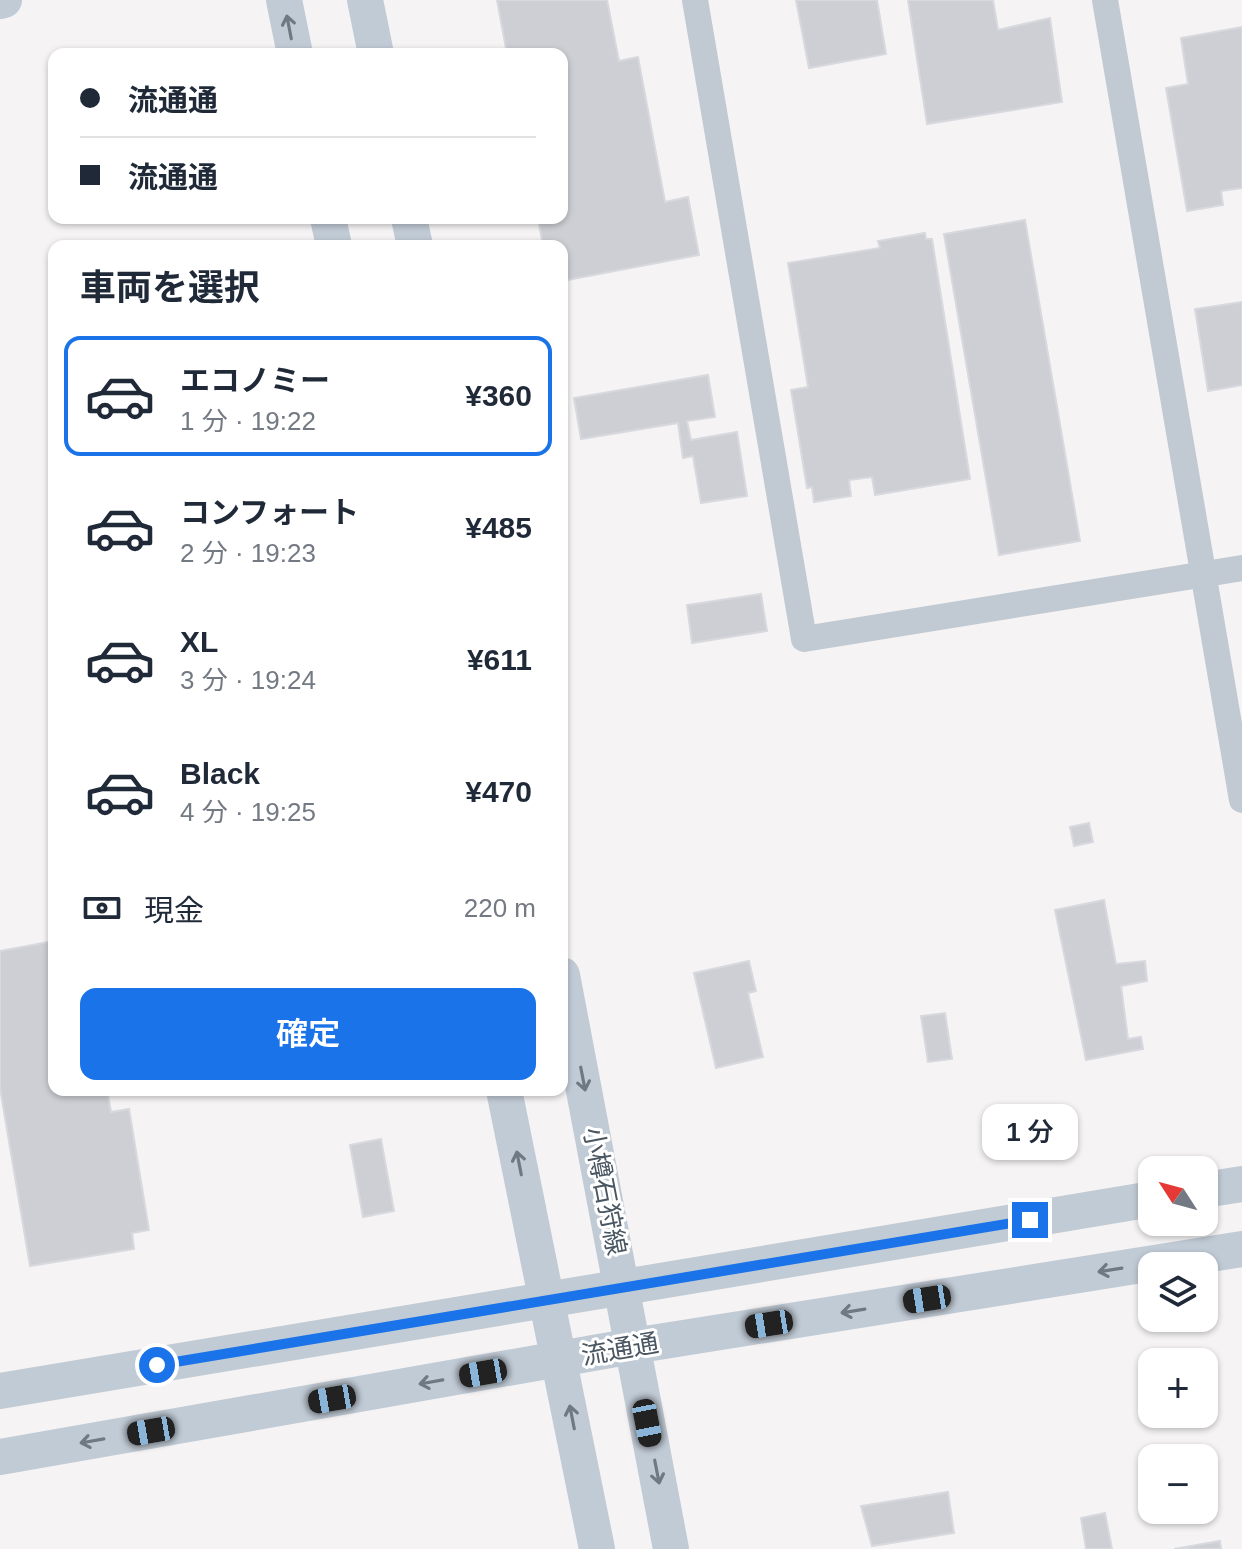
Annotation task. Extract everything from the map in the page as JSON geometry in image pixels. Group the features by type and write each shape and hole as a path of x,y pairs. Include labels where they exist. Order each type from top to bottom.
{"street":[{"path":"284,0 294,48"},
{"path":"365,0 375,48"},
{"path":"695,0 804,639 1242,568"},
{"path":"1105,0 1242,800"},
{"name":"小樽石狩線","path":"568,1006 671,1549"},
{"path":"505,1096 597,1549"},
{"path":"1218,1188 1242,1184"},
{"path":"0,1391 1138,1201"},
{"name":"流通通","path":"0,1457 633,1346 1242,1249"}],"building":[{"path":"497,0 607,0 619,61 638,57 665,202 688,197 699,255 568,280 568,240 542,240 539,224 568,224 568,48 506,48"},
{"path":"796,0 877,0 886,54 809,68"},
{"path":"908,0 993,0 998,30 1050,18 1062,102 927,124"},
{"path":"1242,27 1242,188 1221,191 1223,205 1187,211 1166,88 1188,84 1181,38"},
{"path":"1025,220 1080,541 999,555 944,234"},
{"path":"925,233 926,239 932,239 970,479 875,495 872,477 849,480 851,496 814,502 812,487 807,488 791,390 808,387 788,263 880,248 878,241"},
{"path":"1242,302 1242,385 1208,391 1195,309"},
{"path":"708,375 715,417 687,421 691,440 737,432 747,496 701,503 693,456 683,458 678,423 581,439 574,398"},
{"path":"761,594 767,631 692,643 687,605"},
{"path":"1089,823 1093,842 1074,846 1070,827"},
{"path":"1104,900 1116,964 1145,961 1147,981 1121,986 1128,1039 1141,1037 1143,1049 1086,1060 1055,910"},
{"path":"48,942 48,1096 108,1096 111,1112 129,1109 149,1230 132,1233 134,1249 30,1266 0,1088 0,951"},
{"path":"749,961 756,991 748,993 763,1057 716,1068 694,973"},
{"path":"945,1013 952,1059 928,1062 921,1016"},
{"path":"381,1139 394,1211 363,1217 350,1145"},
{"path":"948,1492 954,1533 872,1546 861,1506"},
{"path":"1105,1513 1112,1549 1086,1549 1081,1518"},
{"path":"1220,1541 1221,1549 1174,1549"}],"route":[{"path":"157,1365 1030,1220"}]}
